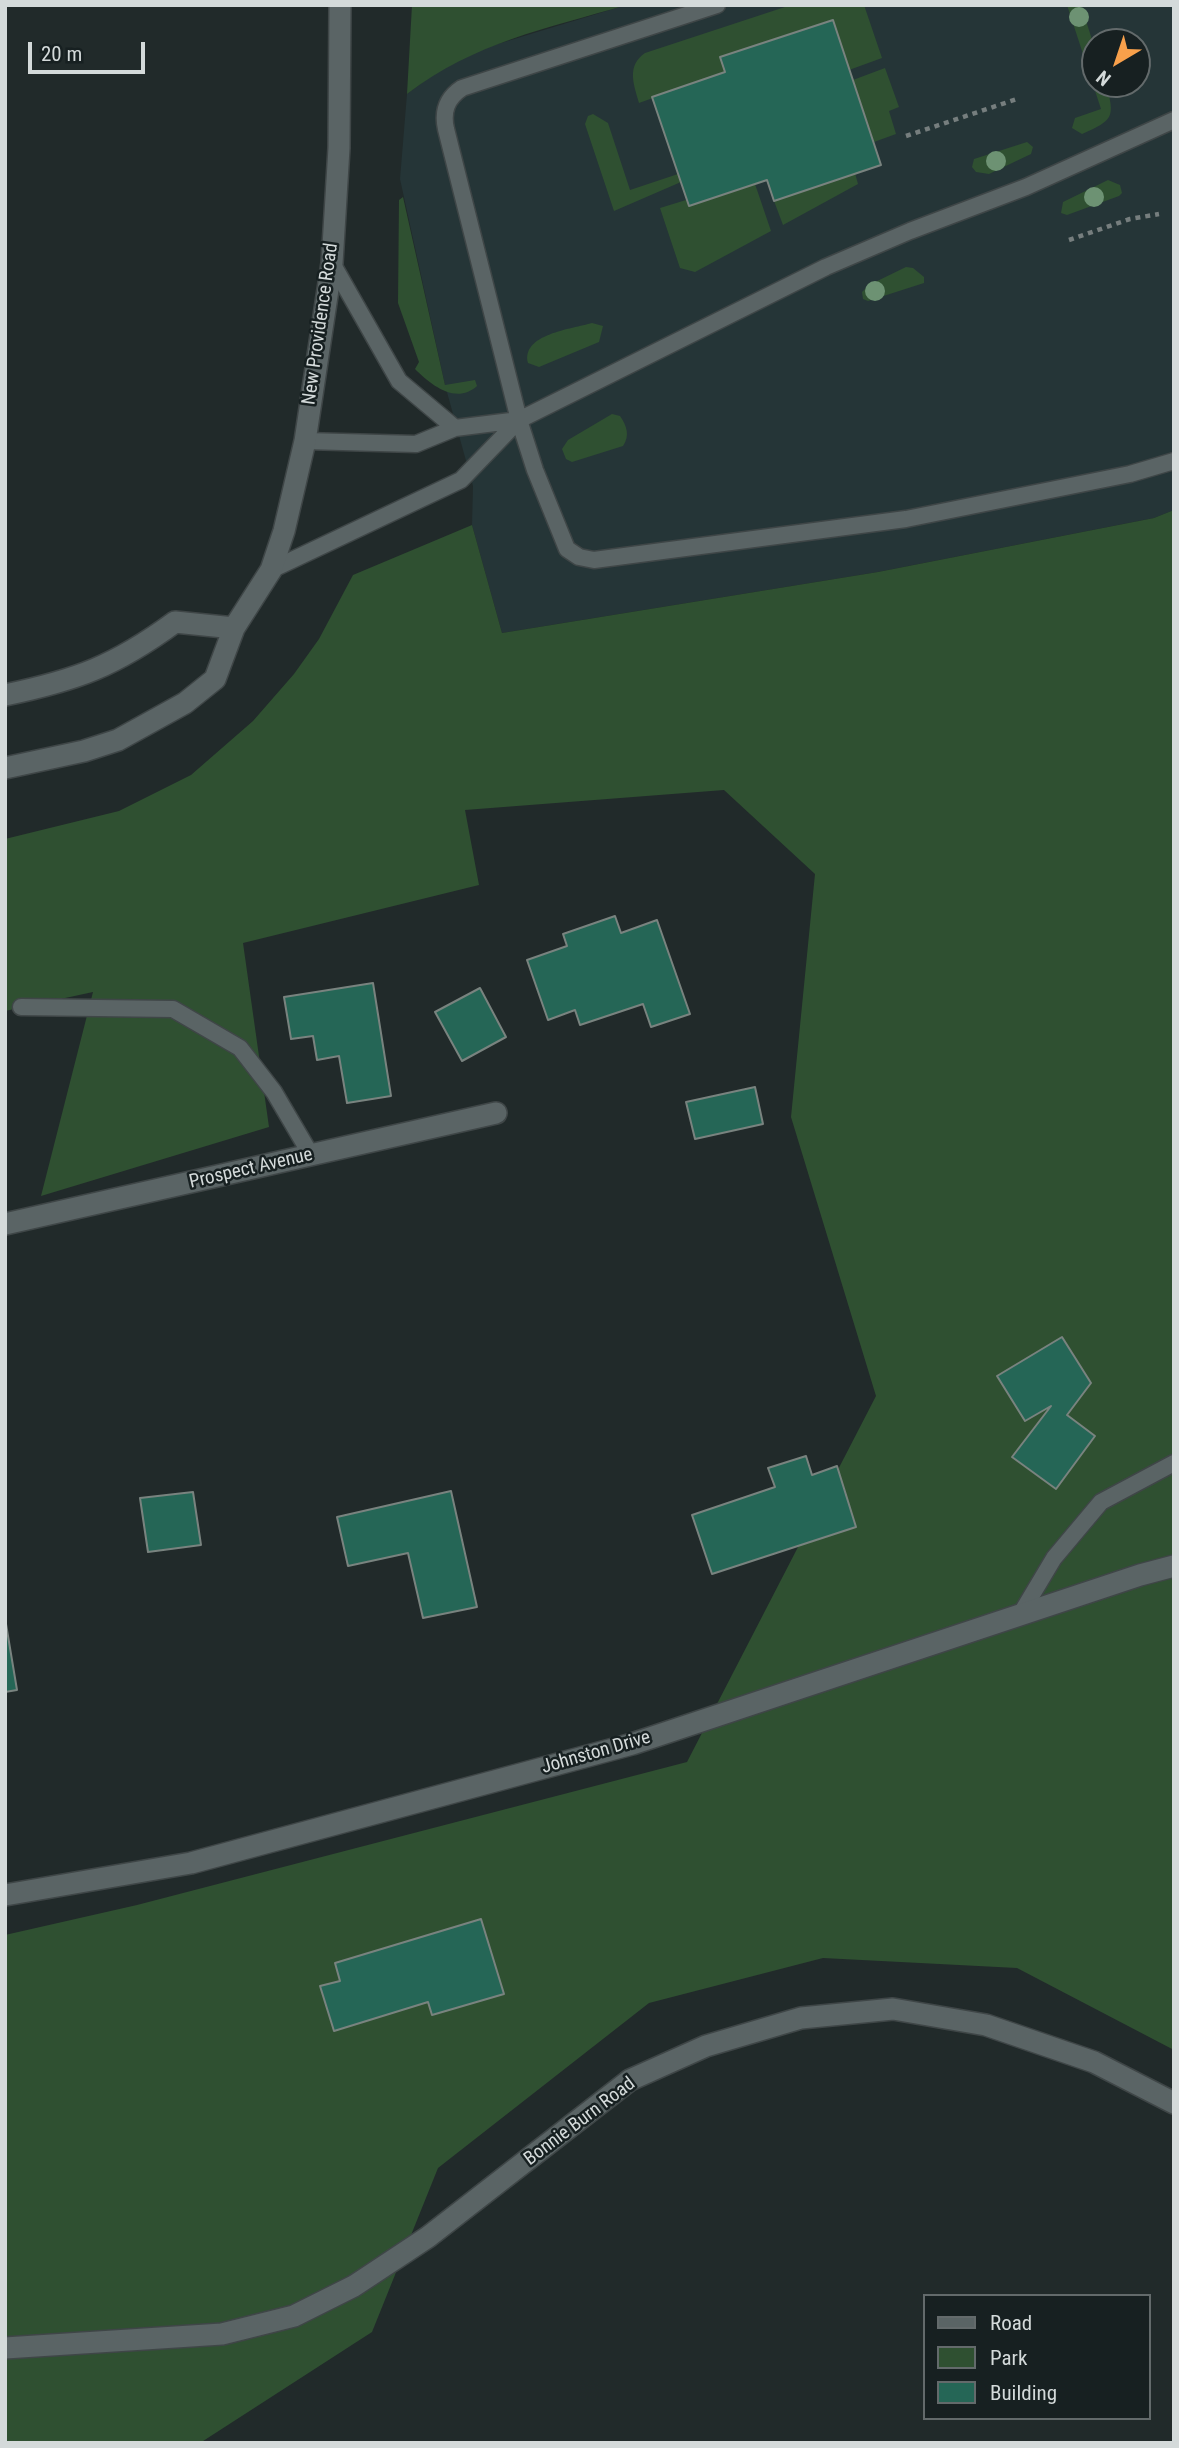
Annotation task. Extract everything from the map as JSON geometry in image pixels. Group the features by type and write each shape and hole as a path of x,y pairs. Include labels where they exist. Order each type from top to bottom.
{"main road":[{"name":"New Providence Road","path":"5,768 84,751 150,724 215,679 234,628 271,570 284,531 304,441 332,263 339,148 340,5"},
{"path":"6,695 57,684 103,667 134,652 174,622 234,628"},
{"name":"Prospect Avenue","path":"5,1224 496,1113"},
{"name":"Johnston Drive","path":"5,1895 191,1863 632,1744 1174,1566"},
{"name":"Bonnie Burn Road","path":"5,2348 222,2334 293,2316 354,2286 428,2237 630,2080 706,2046 801,2018 893,2009 986,2025 1094,2062 1174,2103"}],"lane":[{"path":"718,5 461,88 449,101 444,119 519,420 559,536 567,549 579,557 594,561 906,519 1130,474 1174,461"},
{"path":"304,441 416,444 455,428 519,420 826,267 910,231 1026,187 1174,120"},
{"path":"332,263 399,381 455,428"},
{"path":"271,570 461,480 519,420"},
{"path":"21,1007 173,1009 240,1048 274,1092 311,1155"},
{"path":"1020,1615 1054,1558 1101,1502 1174,1463"}],"path":[{"path":"906,136 1017,99"},
{"path":"1069,240 1130,219 1159,214"}],"shaded area":[{"path":"626,5 1174,5 1174,510 1154,518 878,572 502,633 472,525 473,486 445,385 400,179 407,94 443,67 478,50"}],"green space":[{"path":"412,5 626,5 485,49 433,76 407,94"},
{"path":"791,5 864,5 882,58 849,70 832,20 720,57 725,72 639,103 633,70 645,53"},
{"path":"1067,5 1081,5 1088,28 1081,28 1081,48"},
{"path":"885,68 899,107 889,111 896,134 874,142 853,80"},
{"path":"1097,98 1110,98 1111,111 1101,125 1082,134 1072,128 1075,118 1101,109"},
{"path":"593,114 608,123 630,190 678,174 681,182 614,211 585,124 588,116"},
{"path":"1027,142 1033,147 1031,154 989,174 976,172 972,167 974,159"},
{"path":"855,173 858,184 783,225 774,201"},
{"path":"1108,180 1120,185 1122,193 1119,196 1067,215 1061,213 1063,202"},
{"path":"755,184 771,231 695,272 680,268 660,208 686,200 689,206"},
{"path":"403,197 445,385 475,380 477,386 461,394 444,391 415,369 419,362 398,303 399,200"},
{"path":"906,267 913,268 924,277 924,283 868,301 863,299 862,292 869,285"},
{"path":"592,323 603,326 599,342 539,367 528,363 528,353 532,345 540,339"},
{"path":"612,414 620,416 626,427 627,435 623,446 572,462 566,459 562,449 568,440"},
{"path":"1174,510 1174,2050 1017,1968 823,1958 649,2003 438,2168 372,2332 200,2443 5,2443 5,1935 137,1905 687,1762 876,1396 791,1117 815,874 724,790 465,810 479,885 243,943 269,1127 41,1196 93,992 5,1011 5,839 119,811 191,775 253,721 294,674 319,639 353,575 472,525 502,633 878,572 1154,518"}],"building":[{"path":"833,20 881,165 774,201 767,180 689,206 652,97 725,72 720,57"},
{"path":"615,916 621,933 657,920 690,1014 651,1027 643,1004 580,1025 575,1010 548,1020 527,960 567,946 563,934"},
{"path":"373,983 391,1096 347,1103 339,1056 317,1060 313,1036 291,1039 284,997"},
{"path":"480,988 506,1037 462,1061 435,1012"},
{"path":"755,1087 763,1124 695,1139 686,1102"},
{"path":"1062,1337 1091,1383 1067,1415 1095,1436 1056,1489 1012,1457 1051,1406 1025,1421 997,1376"},
{"path":"806,1456 812,1475 837,1466 856,1527 712,1574 692,1515 775,1487 768,1468"},
{"path":"451,1491 477,1607 423,1618 408,1553 348,1566 337,1517"},
{"path":"193,1492 201,1545 148,1552 140,1498"},
{"path":"5,1618 17,1690 5,1692"},
{"path":"481,1919 504,1994 432,2015 428,2002 334,2031 320,1986 340,1981 335,1963"}]}
